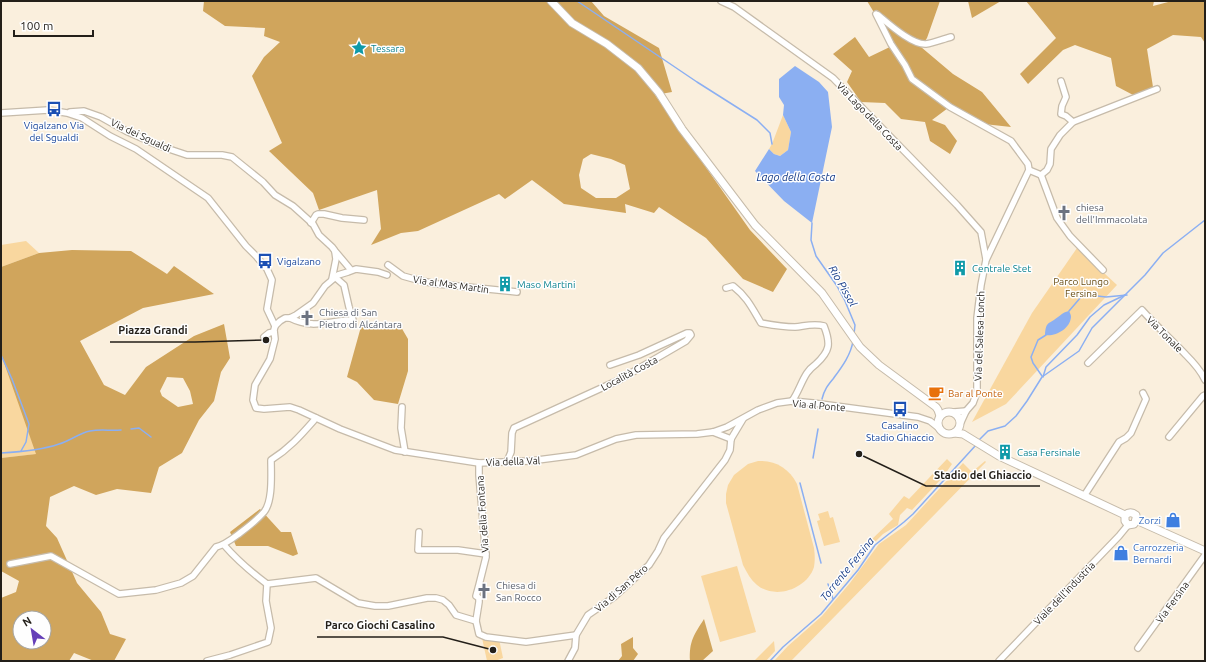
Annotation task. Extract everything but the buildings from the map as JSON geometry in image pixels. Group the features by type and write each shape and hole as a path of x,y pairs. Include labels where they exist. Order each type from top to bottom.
{"main road":[{"path":"551,1 572,23 607,44 638,68 659,93 682,129 755,225 822,293 860,347 878,365 938,410 940,417 939,426 944,433 963,434 995,454 1084,496 1125,515 1132,513 1136,515 1134,524 1128,525 1125,521 1125,515"},
{"path":"928,402 959,416 963,434"},
{"path":"940,417 946,412 952,412"},
{"path":"954,433 958,430 960,424"},
{"path":"1136,520 1205,551"}],"street":[{"name":"Via Lago della Costa","path":"722,1 734,7 833,78 957,205 981,232 986,260"},
{"path":"950,37 924,44 910,39 876,14 912,80 950,107 1011,141 1028,164 1029,170 1041,175 1057,218 1070,236 1103,270"},
{"path":"1061,81 1066,97 1060,114 1066,116 1073,122"},
{"path":"1041,175 1047,170 1050,164 1052,149 1060,135 1073,122 1157,89"},
{"path":"1,113 48,110 67,112 82,118 110,136 136,149 208,198 246,246 267,269 272,280 267,309 274,329"},
{"name":"Via dei Sgualdi","path":"67,112 84,110 160,146 187,155 222,155 232,157 263,182 275,195 293,206 311,223 318,235 332,247 351,270"},
{"name":"Via del Salesa Lonch","path":"960,424 977,392 978,318 981,285 986,260 1029,170"},
{"path":"311,223 318,214 364,220"},
{"path":"334,278 336,259 335,251"},
{"name":"Via al Mas Martin","path":"388,265 402,276 422,281 518,292"},
{"path":"264,337 274,329 280,321 285,318 290,318 313,303 325,286 338,275 356,269 387,274"},
{"path":"290,318 299,322 310,324 353,320 344,285 334,278"},
{"path":"726,288 733,286 742,293 761,323 782,327 816,324 824,326 827,333 828,349 826,354 808,371 802,380 797,395 792,401"},
{"name":"Via Tonale","path":"1088,363 1142,310 1191,361 1205,380"},
{"name":"Via della Val","path":"274,329 275,339 270,360 255,385 253,400 256,408 290,408 299,410 340,429 395,450 480,463 537,461 576,455 616,440 636,435 697,434 713,432"},
{"name":"Località Costa","path":"507,462 511,452 512,433 514,428 620,380 686,341 691,335 687,333 639,355 610,365"},
{"path":"1084,496 1119,442 1126,438 1130,433 1146,399 1143,393"},
{"path":"1169,437 1205,395"},
{"name":"Via al Ponte","path":"713,432 727,427 758,410 777,403 792,401 918,417 930,421 940,429"},
{"path":"402,408 401,428 406,452"},
{"path":"952,412 966,411"},
{"path":"930,421 940,417"},
{"path":"10,564 50,556 119,594 156,590 181,583 193,576 216,547 224,545 243,531 264,512 269,499 271,485 271,460 284,452 297,440 316,418"},
{"name":"Via di San Péro","path":"568,661 575,648 576,635 588,615 614,597 649,565 664,538 725,460 730,450 732,437 744,418"},
{"path":"727,427 732,437"},
{"path":"713,432 732,437"},
{"name":"Via della Fontana","path":"480,463 479,476 486,554 476,596 479,598 476,621 479,634 486,637 526,642 576,635"},
{"name":"Viale dell'industria","path":"999,661 1114,542 1128,525"},
{"path":"420,532 418,550 458,550 486,554"},
{"path":"224,545 232,555 267,584 316,578 358,603 375,606 388,606 427,598 436,598 443,600 456,615 476,621"},
{"name":"Via Fersina","path":"1138,648 1205,555"},
{"path":"207,661 268,642 271,628 266,601 267,584"}],"green space":[{"path":"783,115 791,132 788,150 780,156 774,154 769,149"},
{"path":"26,241 39,253 1,267 1,245"},
{"name":"Parco Lungo Fersina","path":"1077,248 1117,285 1006,404 972,422 1032,313"},
{"path":"1,289 37,454 1,458"},
{"path":"947,459 952,464 943,477 912,510 907,508 900,515 898,525 883,534 852,565 849,561 893,519 889,514 904,496 909,499"},
{"path":"758,461 770,462 781,466 794,478 797,484 814,548 814,567 810,575 798,586 781,592 773,592 764,589 751,579 743,565 726,503 728,485 734,475 748,464"},
{"path":"985,461 986,462 791,661 774,661 788,646 822,616 850,583 879,544 906,525 963,463 972,472"},
{"path":"828,511 830,518 833,517 840,542 824,546 817,521 820,520 818,514"},
{"path":"737,566 756,632 720,642 701,576"},
{"path":"482,638 499,639 503,658 495,661 487,661"},
{"path":"774,641 775,651 766,661 754,661"}],"shaded area":[{"path":"204,1 591,1 604,16 659,48 672,92 655,95 750,230 787,269 773,292 743,279 706,238 659,207 654,213 625,204 626,213 564,204 532,180 505,199 499,194 418,231 401,233 371,245 381,229 377,190 319,210 313,193 269,151 282,143 252,76 264,57 280,42 264,36 265,28 225,26 203,11","holes":["591,154 611,159 625,165 630,189 616,198 596,198 581,188 579,175 583,159"]},
{"path":"867,1 940,1 927,38 921,47 953,74 982,92 1011,127 984,124 952,105 932,120 945,125 957,141 950,154 930,141 925,122 901,119 885,103 861,102 847,82 852,71 833,54 855,37 869,57 894,45"},
{"path":"968,1 1001,1 972,18"},
{"path":"1026,1 1154,1 1153,6 1172,1 1205,1 1205,43 1201,37 1173,35 1147,49 1153,87 1135,96 1116,86 1111,58 1075,45 1063,50 1028,84 1020,74 1056,38"},
{"path":"72,250 131,251 167,274 174,266 214,294 143,308 80,341 104,385 125,395 146,367 194,336 224,324 230,358 221,372 214,401 199,420 182,453 159,467 151,493 117,489 96,495 74,486 50,497 46,526 57,538 77,583 101,612 110,634 126,639 114,661 94,661 74,653 69,661 1,661 1,598 16,592 19,581 1,571 1,458 36,454 1,354 1,267 39,253","holes":["167,377 183,378 190,391 193,404 178,407 162,396 160,391"]},
{"path":"362,323 401,327 408,339 408,371 398,404 374,400 357,382 347,377"},
{"path":"260,509 281,532 291,532 298,554 293,556 268,546 236,546 230,532"},
{"path":"704,619 713,651 702,661 690,661 691,643"},
{"path":"633,637 633,648 638,654 633,661 618,661 622,656 621,644"}],"water":[{"name":"Lago della Costa","path":"795,66 819,82 828,92 832,127 812,223 784,201 755,171 769,149 774,154 780,156 788,150 791,132 783,115 784,105 779,97 779,79"},
{"path":"1069,311 1071,317 1065,328 1053,335 1045,335 1048,324 1063,313"}],"waterway":[{"path":"577,1 697,82 757,120 770,133 772,144"},
{"name":"Torrente Fersina","path":"979,440 988,431 1005,426 1016,416 1042,377 1079,351 1092,328 1145,275 1163,253 1205,220"},
{"name":"Rio Pissol","path":"812,223 811,240 816,256 837,286 845,301 855,325 854,334"},
{"path":"1069,311 1081,297 1089,295 1106,297 1127,295"},
{"path":"1043,377 1046,367 1077,335 1090,317 1104,305 1125,295"},
{"path":"1042,376 1033,363 1031,357 1038,340 1046,335"},
{"name":"Rio Pissol","path":"822,399 826,388 848,356 853,341"},
{"path":"1,355 29,424 26,442 21,451"},
{"path":"131,429 139,428 151,437"},
{"name":"Rio Pissol","path":"813,458 818,429"},
{"path":"1,453 45,448 63,443 82,433 90,431 121,430"},
{"name":"Torrente Fersina","path":"770,661 783,647 821,614 858,570 875,545 913,514 976,445"},
{"name":"Rio Pissol","path":"800,483 821,563"},
{"name":"Rio Pissol","path":"828,584 833,599"}],"place":[{"name":"Tessara","path":"359,48"},
{"name":"Vigalzano Via del Sgualdi","path":"54,109"},
{"name":"chiesa dell'Immacolata","path":"1064,213"},
{"name":"Vigalzano","path":"265,261"},
{"name":"Centrale Stet","path":"960,268"},
{"name":"Maso Martini","path":"505,284"},
{"name":"Chiesa di San Pietro di Alcántara","path":"307,318"},
{"name":"Piazza Grandi","path":"266,340"},
{"name":"Bar al Ponte","path":"936,393"},
{"name":"Casalino Stadio Ghiaccio","path":"900,409"},
{"name":"Casa Fersinale","path":"1005,452"},
{"name":"Stadio del Ghiaccio","path":"859,454"},
{"name":"Zorzi","path":"1173,520"},
{"name":"Carrozzeria Bernardi","path":"1121,553"},
{"name":"Chiesa di San Rocco","path":"484,591"},
{"name":"Parco Giochi Casalino","path":"493,650"}]}
